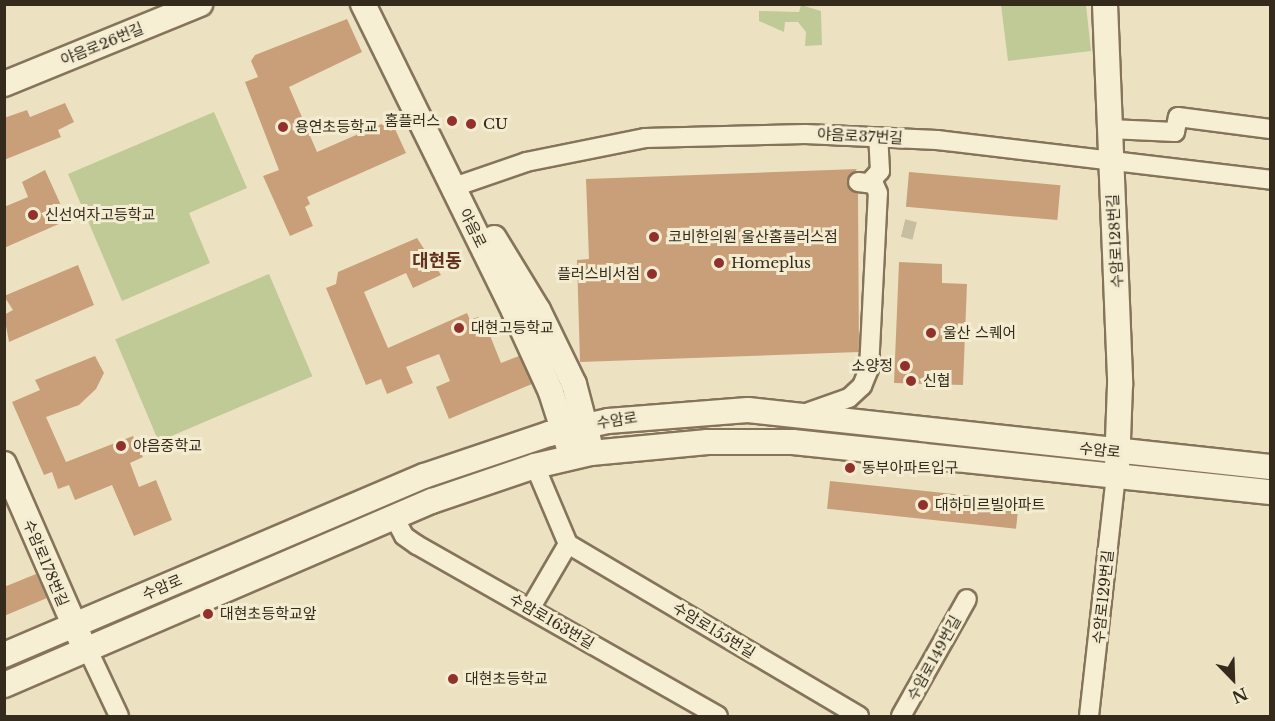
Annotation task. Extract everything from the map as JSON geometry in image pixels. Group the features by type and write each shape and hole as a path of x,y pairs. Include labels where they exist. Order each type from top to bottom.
{"main road":[{"name":"야음로26번길","path":"4,84 200,4"},
{"name":"야음로","path":"363,4 459,183 538,310 574,384 575,427 581,455"},
{"name":"야음로","path":"379,4 459,183"},
{"name":"수암로128번길","path":"1105,4 1112,159 1119,452 1116,477"},
{"name":"수암로","path":"4,655 363,500 485,453 575,427 714,410 781,414 1270,467"},
{"name":"수암로","path":"4,685 394,517 535,466 581,455 695,442 793,442 1270,492"},
{"name":"수암로178번길","path":"6,473 72,625 87,648"}],"street":[{"path":"1110,129 1175,132 1178,117 1270,129"},
{"name":"야음로37번길","path":"459,183 526,162 645,138 805,134 878,137 1112,159 1270,180"},
{"path":"781,414 841,404 866,378 878,193 864,182 880,171 878,137"},
{"path":"530,609 568,544 535,466"},
{"name":"수암로129번길","path":"1089,717 1116,477"},
{"name":"수암로163번길","path":"394,517 404,536 417,545 718,717"},
{"name":"수암로155번길","path":"568,544 859,717"},
{"name":"수암로149번길","path":"901,717 967,599"},
{"path":"87,648 119,717"}],"green space":[{"path":"801,5 821,11 822,45 805,46 806,32 798,22 785,22 784,32 759,21 759,11 799,12"},
{"path":"1001,5 1086,5 1091,51 1008,61"},
{"path":"214,112 247,188 189,213 210,263 122,301 68,174"},
{"path":"269,274 312,376 159,441 115,339"}],"building":[{"name":"용연초등학교","path":"347,19 362,52 289,87 317,152 386,122 390,131 395,129 406,153 307,197 310,204 305,207 313,226 290,236 263,176 279,170 245,82 258,77 251,61 255,55"},
{"path":"65,103 74,122 58,130 61,137 4,160 4,118 27,110 30,117"},
{"name":"Homeplus","path":"857,169 847,181 858,193 859,352 580,362 577,260 589,259 586,179"},
{"path":"45,170 60,203 61,223 4,248 4,207 28,197 22,182"},
{"path":"909,172 1060,185 1057,220 906,207"},
{"name":"대현고등학교","path":"417,238 441,275 413,288 406,273 364,292 388,348 467,313 470,320 478,317 487,328 501,363 519,356 532,384 449,419 436,387 450,381 439,354 406,367 413,383 387,394 381,379 366,385 326,288 336,284 338,272"},
{"name":"울산 스퀘어","path":"899,262 942,264 942,283 967,284 963,385 894,383"},
{"path":"78,265 94,305 9,342 4,315 13,310 4,296"},
{"name":"야음중학교","path":"95,356 104,373 96,389 79,405 46,417 66,462 133,436 143,457 130,463 139,487 156,480 172,520 134,536 112,485 75,500 69,485 58,489 52,472 44,475 12,402 40,390 35,380"},
{"name":"대하미르빌아파트","path":"830,481 1019,501 1016,529 827,509"},
{"path":"36,574 47,598 4,616 4,587"}],"tunnel":[{"path":"903,228 915,231"}],"place":[{"name":"홈플러스","path":"452,121"},
{"name":"CU","path":"471,124"},
{"name":"용연초등학교","path":"283,127"},
{"name":"신선여자고등학교","path":"33,215"},
{"name":"코비한의원 울산홈플러스점","path":"654,237"},
{"name":"Homeplus","path":"719,263"},
{"name":"플러스비서점","path":"652,274"},
{"name":"대현고등학교","path":"459,328"},
{"name":"울산 스퀘어","path":"931,333"},
{"name":"소양정","path":"905,366"},
{"name":"신협","path":"911,381"},
{"name":"야음중학교","path":"121,446"},
{"name":"동부아파트입구","path":"850,468"},
{"name":"대하미르빌아파트","path":"923,505"},
{"name":"대현초등학교앞","path":"208,614"},
{"name":"대현초등학교","path":"453,679"}],"district":[{"name":"대현동","path":"437,261"}]}
